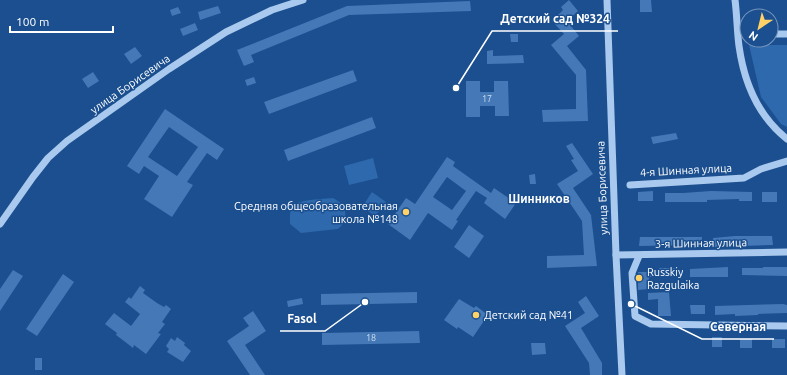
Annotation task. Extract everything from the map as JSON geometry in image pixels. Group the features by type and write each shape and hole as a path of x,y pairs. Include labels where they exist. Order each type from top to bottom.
{"street":[{"name":"улица Борисевича","path":"0,224 48,158 67,141 169,69 226,32 272,10 303,0"},
{"name":"улица Борисевича","path":"607,0 616,256 622,375"},
{"path":"735,0 738,35 746,76 758,106 766,119 787,139"},
{"name":"4-я Шинная улица","path":"630,185 744,178 761,169 787,161"},
{"name":"3-я Шинная улица","path":"616,256 787,252"},
{"path":"639,256 632,273 635,316 651,324 787,326"}],"shaded area":[{"path":"779,45 787,45 787,127 781,124 761,97 750,48 779,48"},
{"path":"373,158 378,178 349,185 344,166"},
{"path":"372,192 386,202 375,216 362,207"},
{"path":"333,198 344,207 345,212 346,221 338,229 301,233 290,224 291,210 296,204 318,199"}],"building":[{"path":"569,0 578,11 567,21 579,36 567,46 586,70 588,121 543,122 542,110 576,109 576,75 551,45 564,34 552,21 563,10 561,7"},
{"path":"640,0 651,0 652,12 640,12"},
{"path":"470,1 471,11 349,15 251,55 254,62 244,66 237,50 347,6"},
{"path":"218,6 221,13 200,20 198,12"},
{"path":"178,7 181,13 172,16 170,10"},
{"path":"195,23 198,30 183,36 180,29"},
{"path":"510,34 518,34 518,42 511,42"},
{"path":"135,47 142,56 131,64 124,54"},
{"path":"493,50 493,56 523,55 524,63 487,64 487,51"},
{"path":"353,70 357,81 269,114 264,102"},
{"path":"93,72 99,81 88,88 82,79"},
{"path":"254,77 256,83 247,86 245,80"},
{"path":"466,81 480,81 480,92 494,92 494,81 508,81 509,116 495,116 495,106 480,106 480,117 466,117"},
{"path":"165,109 224,149 217,160 207,153 187,182 193,185 172,217 144,199 159,176 144,166 139,174 127,166","holes":["169,127 198,147 177,176 148,157"]},
{"path":"372,117 376,128 288,161 284,150"},
{"path":"676,133 678,139 653,144 651,137"},
{"path":"572,143 593,174 573,188 591,215 597,266 547,268 547,256 584,255 582,221 557,184 578,171 571,160 574,159 566,146"},
{"path":"447,157 455,162 453,166 491,193 494,188 516,203 505,219 484,203 487,198 476,191 456,220 458,221 452,230 428,213 410,240 388,224 406,198 415,204","holes":["447,177 466,191 452,210 433,197"]},
{"path":"535,174 536,184 530,184 529,175"},
{"path":"653,191 653,201 638,201 638,192"},
{"path":"711,191 752,192 752,201 739,201 739,199 707,200 707,202 665,202 665,193"},
{"path":"762,192 777,192 777,202 762,202"},
{"path":"469,225 484,236 469,258 454,247"},
{"path":"735,236 772,236 773,245 713,247 713,238"},
{"path":"640,237 702,237 702,245 639,246"},
{"path":"728,267 728,277 690,277 690,269"},
{"path":"787,267 787,276 742,275 742,268"},
{"path":"659,268 675,268 676,277 649,277 649,289 638,290 638,272 659,272"},
{"path":"13,270 23,276 0,311 0,289"},
{"path":"63,274 74,282 37,336 26,329"},
{"path":"140,286 145,290 143,293 164,307 166,305 171,309 162,322 165,324 158,333 161,334 146,354 134,345 133,348 105,324 114,313 131,326 140,314 125,302 129,297 131,299"},
{"path":"417,292 417,303 321,305 321,294"},
{"path":"669,292 671,316 658,316 658,299 648,300 648,293"},
{"path":"586,296 599,316 581,328 602,363 602,375 590,375 589,363 565,326 585,313 578,302"},
{"path":"302,298 303,304 288,307 287,301"},
{"path":"459,299 474,308 476,306 488,315 473,337 444,320"},
{"path":"690,305 705,305 705,314 691,314"},
{"path":"787,305 787,313 735,316 735,314 715,315 715,306"},
{"path":"253,311 266,331 245,345 265,375 250,375 227,341 249,326 243,318"},
{"path":"419,331 420,343 322,345 322,333"},
{"path":"177,337 185,343 184,345 191,351 183,362 167,352 169,349 166,346 171,338 175,341"},
{"path":"712,337 722,337 722,347 712,347"},
{"path":"740,339 752,339 752,348 740,348"},
{"path":"772,339 785,339 785,348 772,348"},
{"path":"531,343 545,343 546,354 532,355"},
{"path":"35,358 42,358 42,370 35,370"}],"place":[{"name":"Детский сад №324","path":"456,88"},
{"name":"Средняя общеобразовательная школа №148","path":"406,212"},
{"name":"Russkiy Razgulaika","path":"639,278"},
{"name":"Fasol","path":"365,302"},
{"name":"Северная","path":"631,304"},
{"name":"Детский сад №41","path":"476,315"}],"district":[{"name":"Шинников","path":"539,198"}]}
